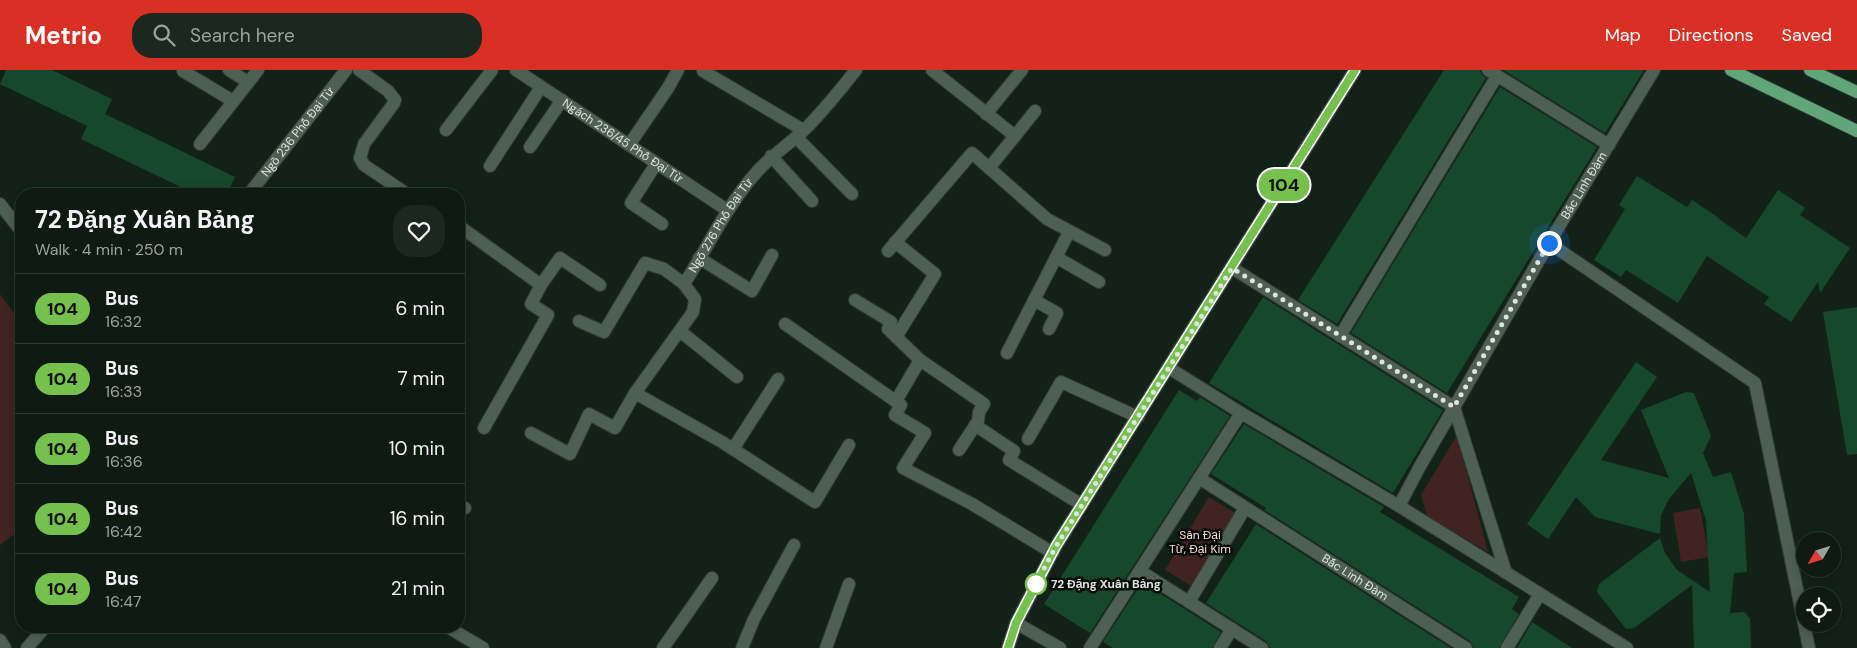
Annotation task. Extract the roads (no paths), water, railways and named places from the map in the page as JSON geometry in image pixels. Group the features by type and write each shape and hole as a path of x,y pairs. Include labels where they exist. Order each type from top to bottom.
{"main road":[{"path":"1731,70 1857,131"},
{"path":"1810,70 1857,92"}],"street":[{"path":"229,70 248,82"},
{"path":"200,144 258,70"},
{"name":"Ngõ 236 Phố Đại Từ","path":"254,188 346,70"},
{"path":"359,70 388,91 395,100 364,144 360,158 364,165 398,188"},
{"path":"446,130 492,70"},
{"name":"Ngách 236/45 Phố Đại Từ","path":"516,70 727,210"},
{"path":"629,145 678,70"},
{"path":"932,70 1016,136"},
{"path":"986,114 1022,70"},
{"path":"1008,648 1016,623 1053,553 1355,70"},
{"name":"Bắc Linh Đàm","path":"1399,506 1549,243 1654,70"},
{"path":"183,71 233,101"},
{"path":"703,71 800,133 852,194"},
{"name":"Ngõ 276 Phố Đại Từ","path":"531,432 570,454 589,414 615,428 635,393 693,312 694,299 684,284 727,210 771,156 800,133 826,108 853,71"},
{"name":"Bắc Linh Đàm","path":"1340,336 1492,73 1609,145"},
{"path":"490,166 541,87"},
{"path":"530,147 562,100"},
{"path":"989,168 1034,111"},
{"path":"896,337 935,274 891,246 972,153 1046,219 1105,250"},
{"path":"771,156 812,201"},
{"path":"656,164 631,203 662,224"},
{"path":"0,204 15,223"},
{"path":"465,230 541,285"},
{"path":"1008,353 1069,232"},
{"path":"1549,243 1755,383 1808,648"},
{"path":"699,258 752,291 772,255"},
{"path":"484,428 548,315 531,304 541,285 560,258 600,284"},
{"path":"1056,258 1099,282"},
{"path":"579,321 604,332 646,264 664,269 684,284"},
{"path":"1232,268 1454,407 1506,573"},
{"path":"855,300 891,322 888,329 920,360 984,404 979,412 978,421 959,450"},
{"path":"1034,300 1057,313 1048,329"},
{"path":"785,324 896,401 901,405 895,415 925,433 903,468 972,504 1053,553"},
{"path":"680,331 737,376"},
{"path":"896,401 920,360"},
{"path":"1169,368 1399,506 1627,648"},
{"path":"733,449 778,379"},
{"path":"1028,439 1061,382 1138,417"},
{"path":"635,393 733,449 815,502 849,445"},
{"path":"1090,648 1242,413"},
{"path":"975,425 1014,451 1010,460 1082,505"},
{"name":"Bắc Linh Đàm","path":"1199,478 1466,648"},
{"path":"1189,602 1245,508"},
{"path":"742,648 754,619 794,545"},
{"path":"1140,571 1262,648"},
{"path":"664,648 712,578"},
{"path":"827,648 849,584"},
{"path":"1507,648 1540,594"},
{"path":"1016,623 1060,648"},
{"path":"1220,648 1232,629"},
{"path":"27,648 40,633"},
{"path":"458,633 483,648"},
{"path":"0,640 5,648"}],"place":[{"name":"72 Đặng Xuân Bảng","path":"1036,584"}],"park label":[{"name":"Sân Đại Từ, Đại Kim","path":"1200,542"}]}
